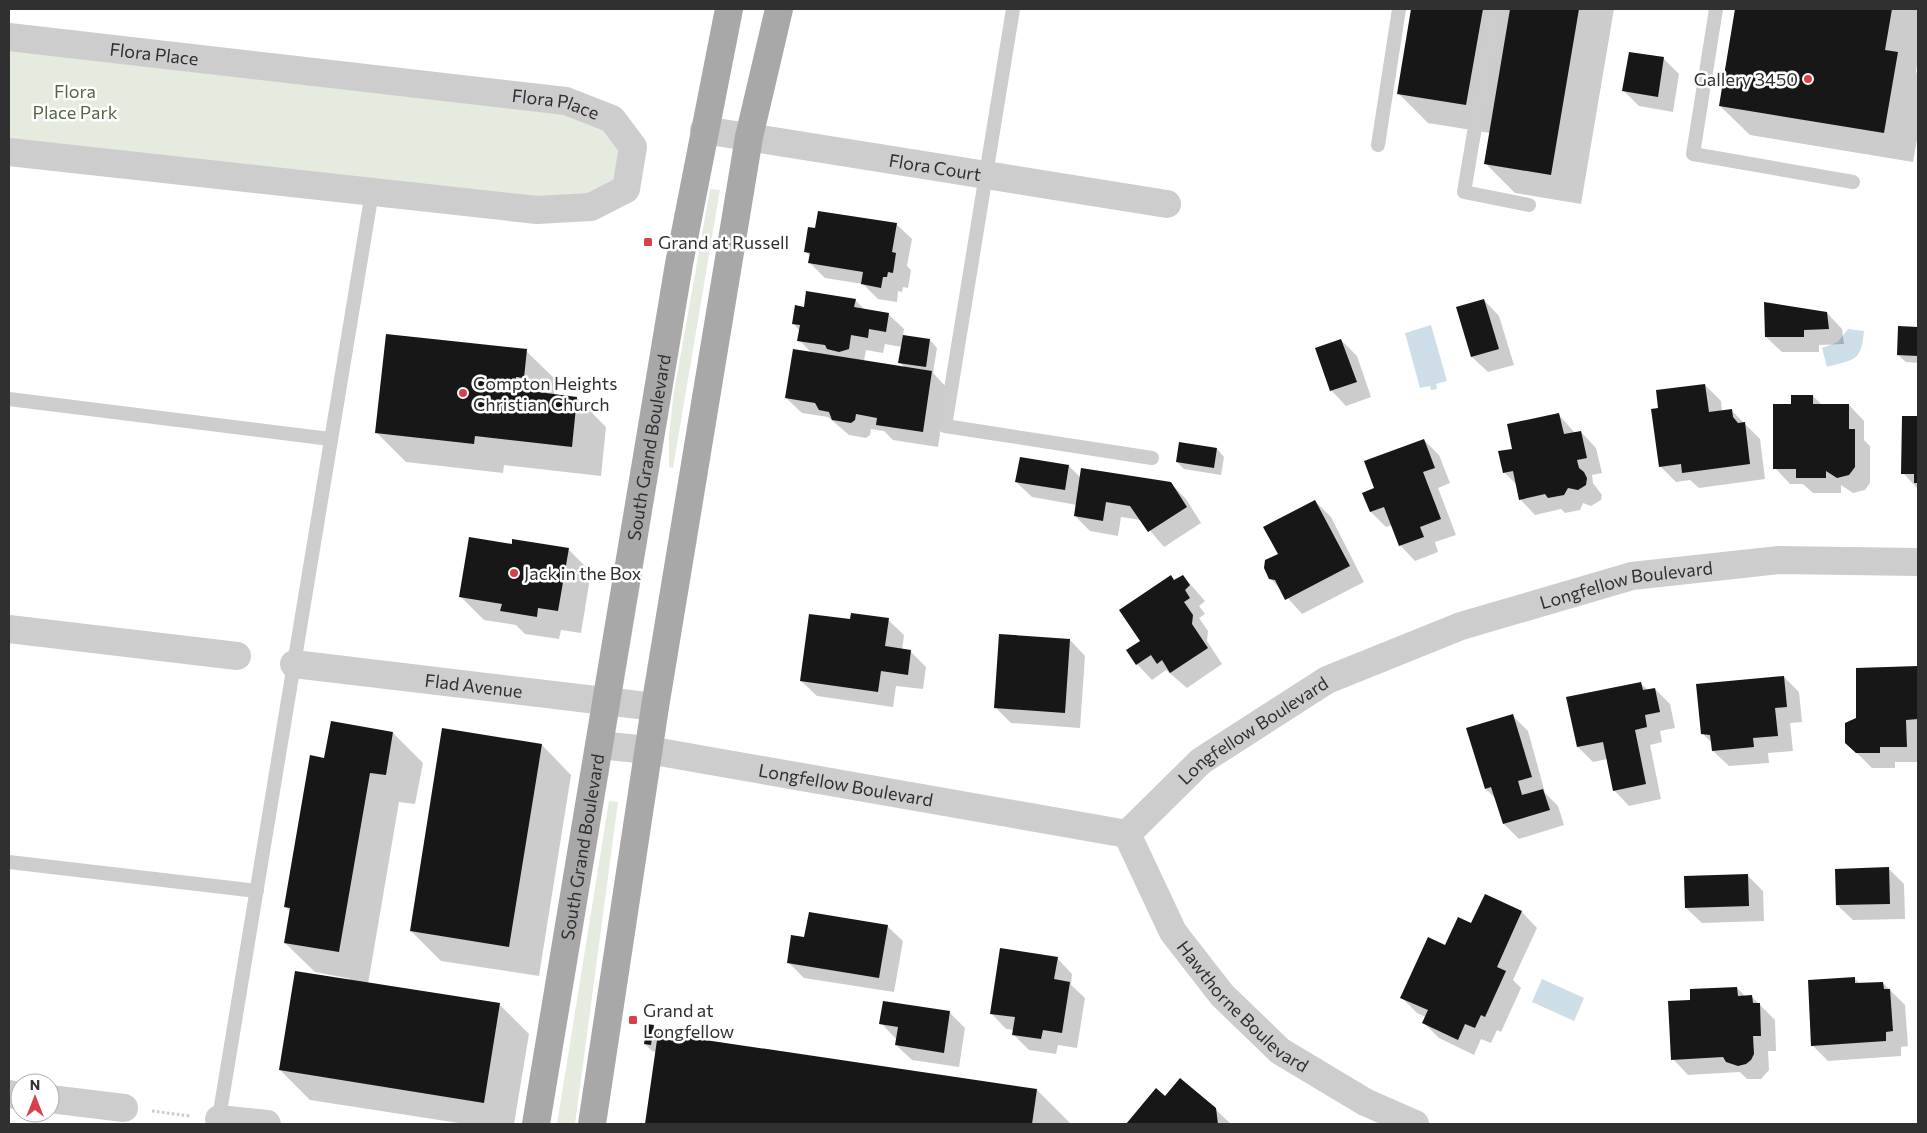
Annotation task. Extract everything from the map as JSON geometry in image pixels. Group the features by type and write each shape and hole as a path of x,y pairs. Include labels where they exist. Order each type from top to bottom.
{"main road":[{"name":"South Grand Boulevard","path":"536,1124 679,264 729,9"},
{"path":"592,1124 648,750 748,137 779,9"}],"street":[{"name":"Flora Place","path":"9,37 566,101 612,119 633,147 626,190 590,207 538,210 9,152"},
{"name":"Flora Court","path":"704,130 986,173 1166,204"},
{"name":"Longfellow Boulevard","path":"599,745 648,750 1127,834 1201,760 1327,680 1461,626 1632,576 1779,560 1918,562"},
{"path":"9,629 237,656"},
{"name":"Flad Avenue","path":"294,664 655,707"},
{"name":"Hawthorne Boulevard","path":"1127,834 1173,932 1222,995 1280,1051 1365,1102 1415,1124"},
{"path":"60,1100 124,1108"},
{"path":"218,1122 267,1124"}],"lane":[{"path":"1013,9 945,426 1152,458"},
{"path":"1378,146 1400,9"},
{"path":"1496,9 1464,192 1529,205"},
{"path":"1716,9 1693,154 1853,182"},
{"path":"218,1122 372,192"},
{"path":"9,399 330,438"},
{"path":"9,862 257,891"}],"path":[{"path":"124,1108 218,1122"}],"green space":[{"name":"Flora Place Park","path":"9,37 566,101 633,147 626,189 591,207 9,152"},
{"path":"710,189 720,190 673,468 669,467 669,436 673,398"},
{"path":"609,801 618,802 575,1124 557,1124"}],"water":[{"path":"1431,325 1447,381 1436,384 1437,389 1431,390 1430,386 1420,388 1405,333"},
{"path":"1848,329 1864,331 1861,349 1855,358 1827,367 1822,348 1838,342"},
{"path":"1542,979 1584,998 1574,1021 1532,1002"}],"building":[{"path":"1411,9 1483,9 1466,105 1397,94"},
{"path":"1510,9 1579,9 1551,175 1484,164"},
{"name":"Gallery 3450","path":"1735,9 1892,9 1885,50 1898,52 1884,133 1719,106"},
{"path":"1629,52 1664,57 1658,97 1622,91"},
{"path":"818,211 897,223 892,252 896,253 893,273 888,272 887,277 883,277 881,288 861,284 863,272 808,263 810,253 804,252 808,227 815,228"},
{"path":"806,291 856,299 854,307 889,313 886,332 869,329 868,338 851,335 849,349 839,352 827,349 825,345 797,341 800,325 792,324 795,305 804,307"},
{"path":"1484,299 1499,349 1471,357 1456,307"},
{"path":"1764,302 1827,312 1829,329 1804,330 1804,337 1765,337"},
{"path":"1898,326 1918,327 1918,356 1897,355"},
{"name":"Compton Heights Christian Church","path":"386,334 527,349 524,378 516,377 515,389 577,397 572,447 475,436 474,444 375,433"},
{"path":"903,335 930,339 926,367 898,363"},
{"path":"1341,339 1357,382 1330,391 1315,348"},
{"path":"793,349 932,371 923,432 876,425 877,418 856,414 855,420 851,423 832,420 829,412 819,410 815,403 785,398"},
{"path":"1705,384 1709,412 1732,409 1733,417 1738,423 1745,422 1750,464 1682,473 1681,464 1659,467 1651,409 1658,408 1656,390"},
{"path":"1791,395 1813,395 1813,404 1849,404 1849,429 1855,429 1855,467 1849,475 1837,478 1826,471 1826,478 1796,478 1796,469 1773,469 1773,404 1791,404"},
{"path":"1559,413 1564,434 1581,431 1587,458 1577,460 1579,468 1587,478 1586,485 1578,490 1568,488 1564,495 1548,498 1545,494 1519,500 1513,471 1503,473 1498,451 1512,449 1507,424"},
{"path":"1902,416 1918,416 1918,483 1914,483 1914,474 1901,474"},
{"path":"1424,439 1435,468 1423,472 1441,519 1420,527 1424,537 1399,546 1384,507 1370,512 1362,493 1374,488 1364,461"},
{"path":"1179,442 1217,448 1214,468 1176,462"},
{"path":"1020,457 1069,465 1065,490 1015,482"},
{"path":"1081,468 1171,482 1187,507 1148,532 1130,506 1106,502 1103,521 1074,516"},
{"path":"1315,500 1350,566 1285,600 1275,580 1269,579 1264,568 1265,560 1278,554 1263,527"},
{"name":"Jack in the Box","path":"469,537 512,544 512,539 569,548 558,611 538,608 537,617 500,611 502,604 459,597"},
{"path":"1171,575 1174,580 1183,575 1190,585 1185,590 1190,598 1184,602 1193,615 1192,624 1208,648 1170,673 1162,660 1157,664 1151,655 1136,665 1126,650 1140,641 1119,610"},
{"path":"851,613 889,618 885,646 911,650 908,675 881,671 878,692 800,681 809,614 850,619"},
{"path":"999,634 1070,639 1065,713 994,708"},
{"path":"1918,666 1918,719 1906,720 1907,747 1880,747 1880,753 1856,753 1845,743 1845,723 1856,718 1856,668"},
{"path":"1784,676 1787,707 1775,708 1778,736 1753,738 1754,747 1712,751 1710,735 1701,734 1696,684"},
{"path":"1641,682 1643,690 1655,688 1660,712 1645,715 1647,727 1635,730 1646,784 1613,791 1603,742 1577,747 1566,697"},
{"path":"1513,714 1532,777 1518,781 1522,795 1543,789 1550,810 1503,824 1491,787 1485,789 1466,728"},
{"path":"331,721 393,732 386,775 370,773 339,952 284,943 290,908 284,907 310,755 324,758"},
{"path":"442,728 542,744 509,947 410,931"},
{"path":"1889,867 1890,904 1836,905 1835,869"},
{"path":"1748,874 1749,906 1685,908 1684,876"},
{"path":"1485,894 1522,911 1497,967 1506,971 1485,1017 1481,1015 1475,1028 1465,1024 1458,1040 1422,1023 1428,1010 1400,998 1428,937 1445,945 1458,917 1471,923"},
{"path":"809,912 888,925 879,978 787,963 791,935 804,937"},
{"path":"1000,948 1058,957 1054,979 1070,982 1062,1033 1043,1030 1041,1039 1012,1035 1015,1017 990,1014"},
{"path":"295,971 500,1003 484,1103 279,1070"},
{"path":"1855,977 1855,983 1883,982 1884,989 1890,989 1893,1031 1886,1032 1886,1041 1811,1046 1808,980"},
{"path":"1737,987 1738,996 1752,995 1753,1003 1760,1003 1761,1036 1753,1036 1754,1054 1751,1060 1746,1064 1738,1066 1726,1062 1723,1057 1671,1060 1668,1001 1690,1000 1690,989"},
{"path":"883,1001 950,1011 944,1053 895,1045 898,1027 879,1024"},
{"path":"647,1024 654,1025 651,1045 644,1044"},
{"path":"658,1033 1037,1089 1032,1124 645,1124"},
{"path":"1180,1078 1216,1108 1218,1124 1126,1124 1156,1088 1165,1096"}],"place":[{"name":"Gallery 3450","path":"1808,79"},
{"name":"Grand at Russell","path":"648,242"},
{"name":"Compton Heights Christian Church","path":"463,393"},
{"name":"Jack in the Box","path":"514,573"},
{"name":"Grand at Longfellow","path":"633,1020"}]}
